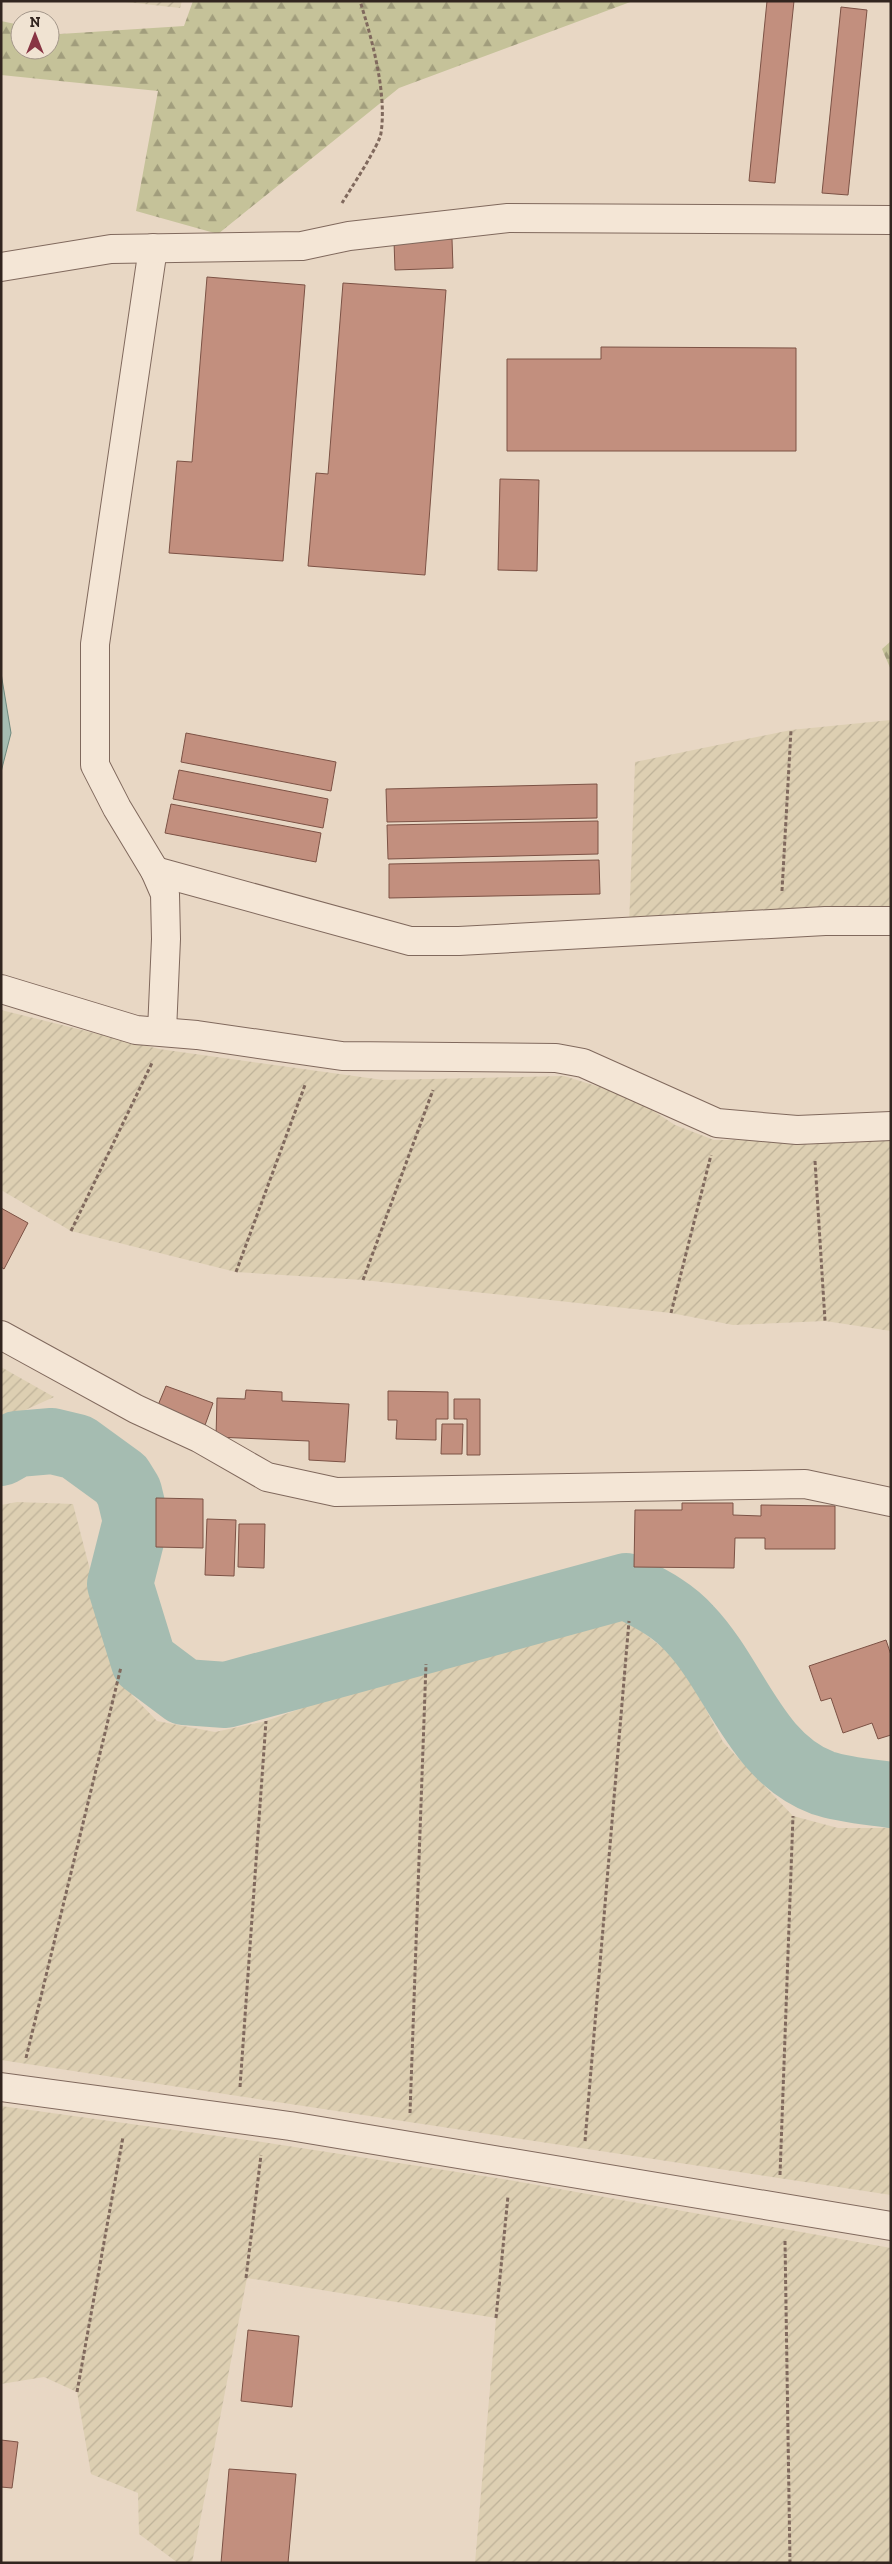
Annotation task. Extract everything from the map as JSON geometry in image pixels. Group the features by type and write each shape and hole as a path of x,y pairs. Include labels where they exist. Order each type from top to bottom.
{"street":[{"path":"1,267 111,249 302,246 349,236 508,218 891,220"},
{"path":"153,248 96,644 96,765 117,808 155,871 165,894 166,939 162,1032"},
{"path":"155,871 410,941 459,941 825,922 891,922"},
{"path":"1,989 136,1030 342,1056 556,1058 583,1063 717,1123 797,1130 891,1126"},
{"path":"1,1336 136,1409 199,1438 268,1477 336,1492 805,1484 891,1502"},
{"path":"1,2087 290,2126 891,2226"}],"path":[{"path":"342,204 381,134 380,84 369,30 360,1"},
{"path":"781,900 791,730"},
{"path":"71,1231 155,1058"},
{"path":"236,1272 308,1079"},
{"path":"363,1280 433,1089"},
{"path":"672,1313 712,1150"},
{"path":"815,1159 825,1322"},
{"path":"584,2148 629,1621"},
{"path":"410,2122 426,1664"},
{"path":"25,2064 121,1667"},
{"path":"240,2096 266,1721"},
{"path":"779,2179 793,1816"},
{"path":"77,2392 124,2134"},
{"path":"246,2278 261,2152"},
{"path":"496,2318 508,2190"},
{"path":"785,2239 790,2563"}],"shaded area":[{"path":"117,1 182,1 180,8"},
{"path":"1,673 11,733 1,772"},
{"path":"891,720 891,911 629,925 635,762 791,730"},
{"path":"1,1010 159,1049 383,1080 564,1076 632,1097 675,1125 714,1140 843,1140 891,1136 891,1331 825,1321 733,1325 671,1313 363,1280 236,1272 71,1231 1,1190"},
{"path":"1,1367 54,1397 1,1421"},
{"path":"17,1502 73,1504 105,1628 132,1695 157,1721 215,1732 266,1721 426,1664 622,1616 682,1663 723,1742 793,1816 838,1828 891,1828 891,2195 1,2060 1,1505"},
{"path":"1,2106 262,2142 509,2180 891,2248 891,2563 475,2563 496,2318 247,2278 192,2563 178,2563 139,2534 138,2493 91,2474 77,2392 44,2377 1,2384"}],"green space":[{"path":"193,1 633,1 399,88 218,234 136,211 158,91 1,75 1,21 10,23 10,60 60,60 60,34 184,26"},
{"path":"891,641 891,670 882,649"}],"building":[{"path":"767,1 794,1 775,183 749,181"},
{"path":"841,7 867,10 848,195 822,193"},
{"path":"452,239 453,268 395,270 394,241"},
{"path":"207,277 305,285 283,561 169,553 177,461 192,462"},
{"path":"343,283 446,290 425,575 308,566 316,473 328,474"},
{"path":"601,347 796,348 796,451 507,451 507,359 601,359"},
{"path":"500,479 539,480 537,571 498,570"},
{"path":"186,733 336,762 331,791 181,762"},
{"path":"179,770 328,799 323,828 173,799"},
{"path":"597,784 597,818 387,822 386,789"},
{"path":"171,804 321,833 316,862 165,833"},
{"path":"598,821 598,854 388,859 387,825"},
{"path":"599,860 600,894 389,898 389,864"},
{"path":"1,1208 28,1223 4,1269 1,1267"},
{"path":"166,1386 213,1403 204,1428 156,1410"},
{"path":"246,1390 282,1392 282,1401 349,1404 345,1462 309,1460 309,1441 216,1437 217,1398 245,1399"},
{"path":"388,1391 448,1392 448,1419 436,1419 436,1440 396,1439 397,1420 388,1420"},
{"path":"454,1399 480,1399 480,1455 467,1455 467,1419 454,1419"},
{"path":"442,1424 463,1424 462,1454 441,1454"},
{"path":"156,1498 203,1499 203,1548 156,1547"},
{"path":"682,1503 733,1503 733,1515 761,1516 761,1505 835,1506 835,1549 765,1549 765,1538 735,1538 734,1568 634,1567 635,1510 682,1510"},
{"path":"207,1519 236,1520 234,1576 205,1575"},
{"path":"239,1524 265,1524 264,1568 238,1567"},
{"path":"886,1640 891,1655 891,1735 878,1739 872,1723 843,1733 831,1698 821,1701 809,1666"},
{"path":"248,2330 299,2336 292,2407 241,2401"},
{"path":"1,2440 18,2442 12,2488 1,2487"},
{"path":"229,2469 296,2474 288,2563 221,2563"}],"waterway":[{"path":"1,1453 17,1444 52,1441 77,1447 121,1479 129,1492 136,1521 120,1584 144,1662 184,1692 226,1695 626,1586 667,1609 689,1628 720,1669 763,1736 780,1755 800,1771 823,1783 891,1795"}]}
